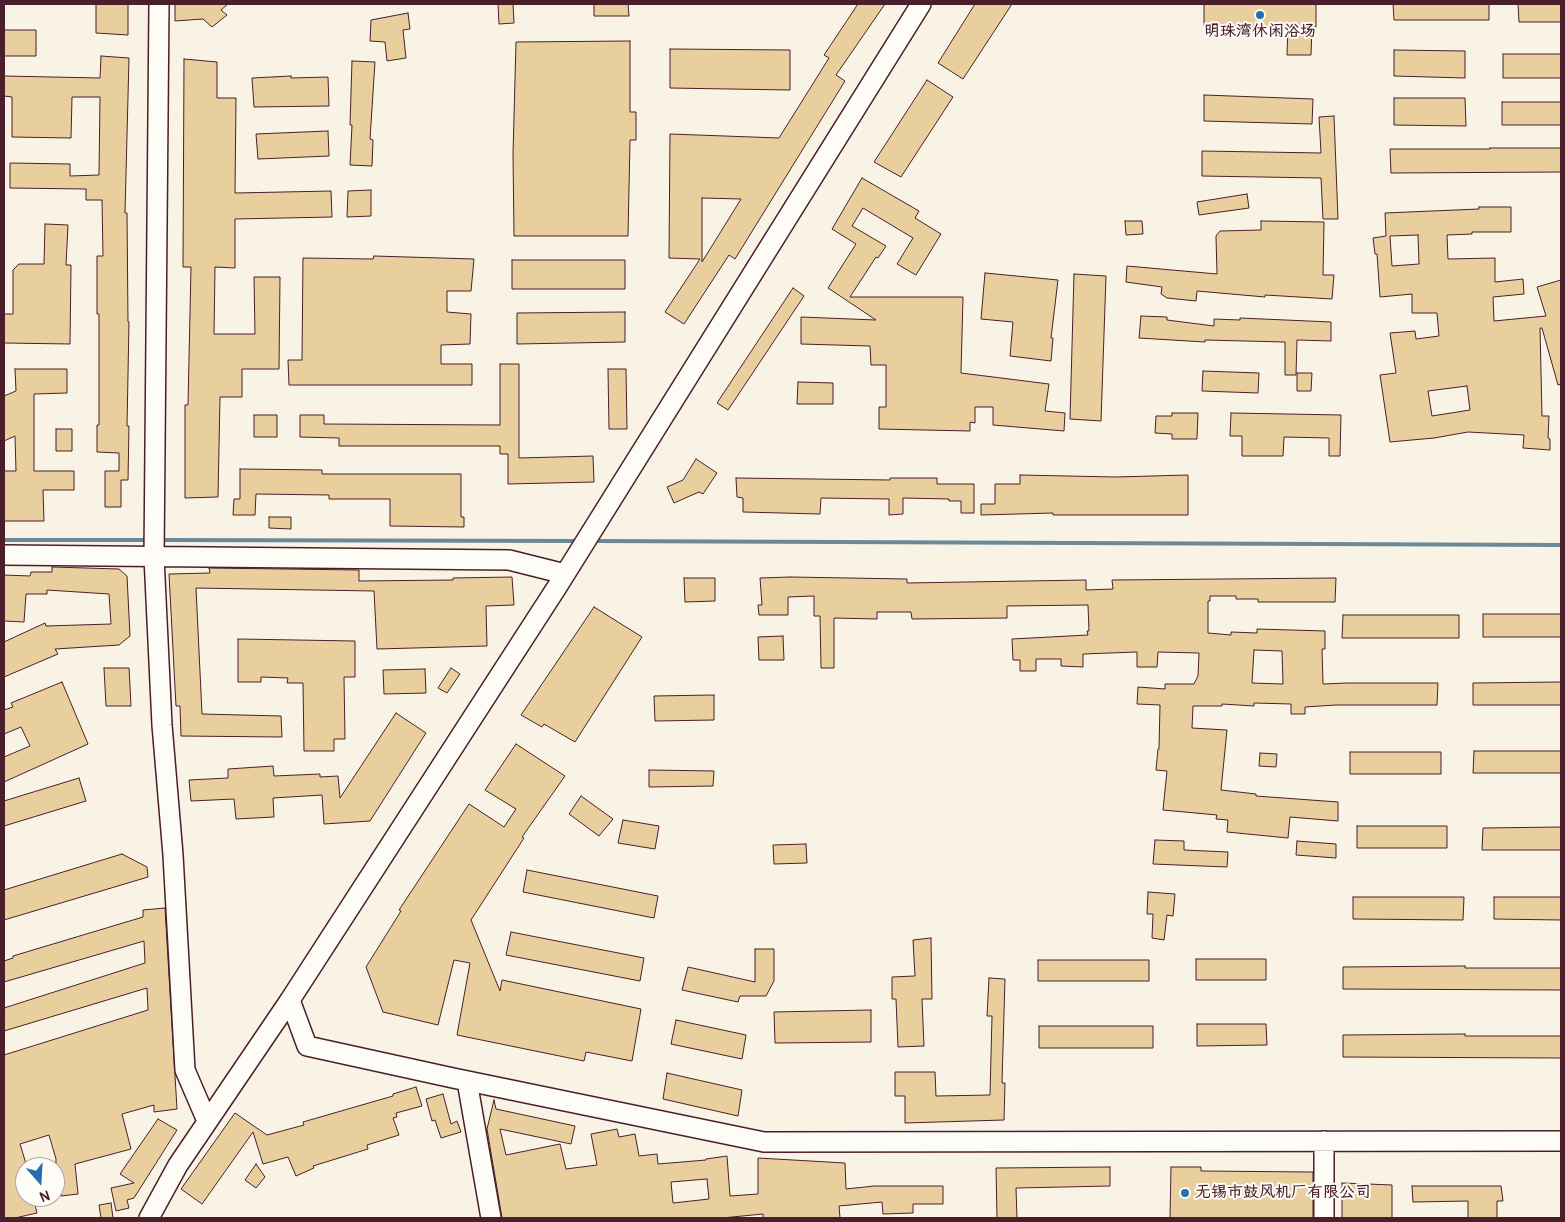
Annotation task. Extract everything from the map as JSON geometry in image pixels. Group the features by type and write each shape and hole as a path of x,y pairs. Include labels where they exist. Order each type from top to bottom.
{"street":[{"path":"159,4 154,546 162,725 173,855 185,1070 207,1121"},
{"path":"149,1218 178,1165 290,1000 565,574 921,4"},
{"path":"4,556 154,546 509,560 565,574"},
{"path":"290,1000 307,1046 764,1142 1561,1141"},
{"path":"467,1081 491,1218"},
{"path":"1324,1141 1324,1218"}],"building":[{"path":"96,4 128,4 128,35 96,33"},
{"path":"175,4 228,4 221,10 227,15 212,27 203,19 175,21"},
{"path":"498,4 513,4 514,23 499,24"},
{"path":"594,4 628,4 629,16 594,16"},
{"path":"858,4 885,4 836,75 845,81 735,259 729,255 684,324 665,312 700,259 669,258 670,134 779,138 829,58 824,55","holes":["702,198 741,199 702,262"]},
{"path":"975,4 1012,4 963,79 938,63"},
{"name":"明珠湾休闲浴场","path":"1204,4 1316,4 1316,27 1312,27 1311,55 1287,55 1288,26 1204,26"},
{"path":"1393,4 1489,4 1489,20 1394,20"},
{"path":"1518,4 1561,4 1561,22 1519,22"},
{"path":"408,13 410,29 403,30 406,58 387,61 385,42 370,41 371,20"},
{"path":"4,30 36,30 36,56 4,56"},
{"path":"630,41 630,112 636,112 636,140 630,140 628,236 514,236 513,154 516,42"},
{"path":"670,49 790,50 790,90 670,88"},
{"path":"1394,50 1465,51 1465,78 1394,76"},
{"path":"1503,54 1561,54 1561,78 1503,78"},
{"path":"101,56 129,58 125,213 127,213 129,322 127,426 129,426 128,480 121,480 121,507 105,507 105,471 119,471 119,453 97,452 97,425 99,425 99,314 97,314 97,256 103,256 102,200 86,200 86,189 10,188 10,163 70,164 70,176 99,175 100,97 72,97 71,138 12,137 12,97 4,96 4,76 100,78"},
{"path":"184,59 217,62 217,98 236,98 235,193 331,191 332,217 235,219 235,268 215,267 214,334 255,334 254,277 280,277 279,369 242,369 242,397 220,397 218,497 185,498 185,405 188,405 191,267 183,267"},
{"path":"352,61 375,62 370,139 373,140 372,166 350,165"},
{"path":"291,76 291,78 328,77 329,106 254,107 252,78"},
{"path":"927,80 953,97 901,177 874,162"},
{"path":"1204,95 1313,99 1312,124 1204,121"},
{"path":"1394,98 1465,98 1466,126 1394,125"},
{"path":"1502,102 1561,102 1561,125 1502,125"},
{"path":"1334,116 1338,219 1323,219 1321,178 1202,176 1202,151 1321,153 1319,117"},
{"path":"328,131 329,156 258,159 256,134"},
{"path":"1561,148 1561,172 1391,173 1390,149"},
{"path":"862,178 919,211 915,218 941,234 916,275 897,264 913,238 863,208 852,226 886,246 878,258 876,257 850,297 963,297 961,373 1049,384 1045,411 1065,413 1064,431 993,425 993,407 975,407 975,423 970,422 970,431 879,429 879,407 886,407 886,365 871,365 870,346 801,344 801,317 876,320 828,288 856,244 832,229"},
{"path":"371,190 371,216 347,217 348,191"},
{"path":"1247,194 1249,208 1199,215 1197,202"},
{"path":"1479,207 1511,207 1511,232 1472,232 1472,234 1447,235 1448,259 1495,258 1495,282 1523,279 1524,294 1493,297 1494,321 1546,316 1537,287 1561,280 1561,384 1558,385 1542,328 1540,328 1542,416 1549,416 1548,438 1550,439 1550,450 1523,448 1524,435 1468,432 1434,438 1390,442 1380,375 1396,373 1390,333 1415,331 1416,339 1439,336 1437,313 1412,313 1412,294 1380,297 1377,254 1375,254 1373,238 1386,236 1385,213 1479,209","holes":["1418,235 1419,264 1392,266 1390,236","1467,386 1470,410 1432,416 1428,391"]},
{"path":"1125,221 1142,221 1143,234 1126,235"},
{"path":"1261,221 1324,222 1323,275 1334,275 1332,299 1265,295 1265,297 1197,291 1196,301 1167,298 1161,294 1162,287 1126,282 1127,266 1217,274 1216,236 1220,231 1261,230"},
{"path":"45,224 68,225 66,265 71,265 70,344 4,343 4,314 13,314 13,270 19,264 44,264"},
{"path":"374,256 474,259 471,291 447,291 447,312 471,314 470,344 441,345 441,364 472,364 472,385 289,385 288,360 302,360 303,258 373,259"},
{"path":"512,260 625,260 625,289 512,289"},
{"path":"985,273 1058,280 1051,338 1053,338 1051,361 1010,356 1013,322 981,319"},
{"path":"1074,274 1106,276 1101,421 1070,419"},
{"path":"793,288 804,296 728,410 717,403"},
{"path":"625,312 625,342 517,344 517,313"},
{"path":"1141,316 1167,317 1167,320 1214,326 1214,319 1240,320 1240,318 1331,322 1331,341 1297,340 1296,375 1285,375 1285,342 1205,340 1205,342 1139,338"},
{"path":"500,364 519,364 519,458 593,456 594,482 508,484 508,454 500,454 500,446 339,446 339,438 300,437 300,415 324,415 324,424 500,425"},
{"path":"15,369 67,369 67,393 34,394 34,471 74,471 74,490 43,490 44,521 4,521 4,471 16,471 15,436 4,441 4,396 16,391"},
{"path":"608,369 626,369 627,429 609,429"},
{"path":"1203,371 1259,373 1258,393 1202,391"},
{"path":"1297,373 1312,373 1311,391 1297,391"},
{"path":"798,382 833,383 833,404 797,404"},
{"path":"1172,413 1198,413 1197,439 1172,439 1172,434 1155,433 1156,416 1172,416"},
{"path":"1231,413 1341,415 1340,456 1329,456 1329,438 1284,437 1283,456 1242,456 1242,436 1230,436"},
{"path":"254,415 277,415 277,437 254,437"},
{"path":"56,429 72,429 72,451 56,451"},
{"path":"696,459 717,473 703,494 699,492 674,503 667,487 683,480"},
{"path":"240,469 322,470 322,474 461,474 461,517 464,517 464,527 390,526 390,499 329,499 329,495 256,494 255,515 233,515 234,499 240,499"},
{"path":"1020,475 1115,477 1188,475 1188,515 1053,515 1053,513 981,515 981,504 995,504 995,484 1020,484"},
{"path":"736,478 890,480 890,478 937,478 937,484 974,484 974,513 961,513 961,501 903,498 903,514 889,515 889,499 821,498 820,514 743,512 743,498 737,497"},
{"path":"269,517 291,517 291,529 269,528"},
{"path":"52,567 119,569 127,576 130,636 119,645 55,649 58,654 4,677 4,642 45,623 46,626 111,624 109,594 47,590 47,594 26,594 24,622 4,621 4,575 30,576 31,572 52,572"},
{"path":"209,568 359,570 359,581 512,577 514,605 486,606 487,646 377,649 374,591 196,588 202,714 281,716 282,737 181,736 180,706 176,706 169,574 210,573"},
{"path":"684,578 715,578 715,601 685,602"},
{"path":"760,578 907,579 907,583 1086,580 1086,590 1113,589 1112,580 1336,578 1335,602 1258,602 1258,599 1236,599 1236,596 1210,596 1210,601 1208,601 1208,633 1231,635 1231,632 1257,633 1257,629 1325,631 1325,649 1322,649 1323,684 1438,683 1437,705 1336,705 1305,707 1305,714 1291,714 1291,704 1254,703 1254,706 1222,704 1222,706 1193,706 1192,728 1227,730 1221,790 1256,794 1256,796 1338,802 1338,821 1290,817 1288,838 1227,832 1228,820 1216,819 1217,815 1163,810 1167,771 1156,770 1159,749 1160,705 1137,704 1138,687 1165,689 1165,684 1194,684 1198,676 1199,653 1158,652 1157,667 1137,667 1137,652 1083,654 1083,667 1061,666 1061,659 1036,659 1036,671 1020,671 1020,660 1013,660 1012,639 1088,635 1088,605 1007,606 1007,618 912,619 911,612 877,612 877,619 834,618 834,668 821,668 820,616 814,616 814,596 788,597 788,615 759,615 758,605 762,605","holes":["1254,650 1282,651 1283,684 1252,683"]},
{"path":"594,607 642,637 575,742 544,724 542,727 521,715"},
{"path":"1483,614 1561,614 1561,637 1483,637"},
{"path":"1343,615 1459,615 1459,638 1342,638"},
{"path":"783,636 784,660 759,660 758,637"},
{"path":"238,639 355,641 355,677 344,677 345,739 334,739 334,751 304,751 303,683 287,683 288,678 261,677 261,682 238,682"},
{"path":"104,668 129,668 131,706 106,706"},
{"path":"451,668 460,674 447,693 438,688"},
{"path":"425,669 426,693 384,694 383,670"},
{"path":"62,682 88,744 4,782 4,757 30,746 21,727 4,734 4,710 13,707 11,703"},
{"path":"1561,682 1561,705 1473,705 1473,683"},
{"path":"714,695 714,720 655,721 654,696"},
{"path":"396,713 426,733 370,821 324,824 322,795 273,798 274,817 236,819 234,799 191,801 189,780 228,778 228,769 273,766 274,776 320,774 320,777 338,776 340,798"},
{"path":"516,744 565,776 522,837 524,838 471,920 500,991 502,980 641,1009 632,1061 586,1052 584,1061 457,1035 470,963 454,960 438,1025 383,1012 366,967 401,911 399,910 469,804 504,827 516,809 485,790"},
{"path":"1474,751 1561,751 1561,773 1473,773"},
{"path":"1350,752 1441,752 1441,774 1350,774"},
{"path":"1260,753 1277,754 1276,767 1259,766"},
{"path":"649,770 714,771 713,786 649,787"},
{"path":"79,778 86,801 4,826 4,801"},
{"path":"581,796 613,819 599,836 569,814"},
{"path":"623,820 659,826 655,849 618,843"},
{"path":"1357,826 1447,826 1447,848 1357,848"},
{"path":"1561,827 1561,850 1482,850 1483,828"},
{"path":"1155,840 1184,841 1184,850 1228,852 1227,867 1153,864"},
{"path":"1297,841 1336,844 1336,858 1296,855"},
{"path":"806,844 807,863 774,864 773,845"},
{"path":"122,854 147,867 148,877 4,920 4,890"},
{"path":"527,870 658,896 654,918 523,892"},
{"path":"1148,892 1175,894 1173,916 1167,915 1164,940 1152,938 1153,914 1147,914"},
{"path":"1353,897 1464,897 1463,920 1353,919"},
{"path":"1494,897 1561,897 1561,920 1494,919"},
{"path":"165,908 177,1109 154,1112 154,1105 122,1114 131,1149 75,1164 78,1194 65,1196 65,1157 55,1157 49,1135 20,1144 24,1157 15,1157 15,1207 36,1207 37,1213 15,1218 4,1218 4,1055 148,1010 147,988 4,1031 4,1008 145,963 144,941 4,982 4,961 13,958 13,956 143,917 143,910"},
{"path":"511,932 644,958 640,981 506,955"},
{"path":"931,938 932,999 922,999 924,1046 898,1047 896,999 892,999 892,977 915,976 913,940"},
{"path":"755,949 774,949 774,981 766,996 740,996 738,1002 682,990 688,967 755,982"},
{"path":"1196,959 1266,959 1266,980 1196,980"},
{"path":"1038,960 1149,960 1149,981 1038,981"},
{"path":"1465,966 1465,968 1561,968 1561,990 1343,989 1343,967"},
{"path":"989,978 1005,979 1002,1083 1005,1083 1004,1120 905,1123 905,1096 895,1096 895,1072 935,1072 936,1096 990,1095 992,1016 987,1016"},
{"path":"871,1010 871,1042 775,1043 774,1012"},
{"path":"676,1020 746,1035 742,1059 671,1044"},
{"path":"1197,1024 1266,1024 1267,1045 1197,1046"},
{"path":"1039,1026 1153,1026 1153,1048 1039,1048"},
{"path":"1465,1034 1465,1036 1561,1036 1561,1058 1343,1057 1343,1035"},
{"path":"667,1073 742,1090 738,1116 663,1099"},
{"path":"416,1087 422,1106 396,1113 397,1117 393,1118 399,1135 367,1145 368,1149 313,1166 314,1168 296,1176 288,1157 263,1164 253,1132 202,1204 181,1189 235,1113 267,1135 304,1125 303,1122 393,1096 393,1094"},
{"path":"443,1094 451,1124 457,1121 461,1132 441,1138 435,1120 432,1121 426,1099"},
{"path":"494,1100 496,1109 575,1126 571,1144 500,1129 506,1155 560,1144 566,1169 597,1165 591,1134 617,1129 619,1137 635,1134 639,1156 657,1154 658,1164 706,1160 727,1156 730,1196 758,1194 758,1158 845,1163 846,1189 874,1186 943,1186 943,1204 913,1204 913,1213 883,1214 882,1202 839,1206 840,1218 763,1218 763,1214 722,1218 502,1218 487,1129","holes":["707,1179 709,1199 673,1203 671,1182"]},
{"path":"158,1119 177,1130 134,1198 127,1200 129,1208 116,1211 111,1188 134,1183 120,1174"},
{"path":"256,1164 265,1177 256,1188 245,1180"},
{"path":"1110,1167 1110,1186 1016,1188 1017,1218 997,1218 996,1168"},
{"path":"1171,1167 1201,1167 1201,1171 1313,1172 1313,1218 1170,1218"},
{"path":"1342,1183 1392,1185 1392,1218 1342,1218"},
{"path":"1412,1186 1501,1186 1503,1201 1497,1201 1497,1218 1468,1218 1468,1201 1413,1202"},
{"path":"111,1203 113,1218 101,1218 99,1205"}],"waterway":[{"path":"4,540 149,540"},
{"path":"159,540 579,541"},
{"path":"594,541 1561,545"}],"place":[{"name":"明珠湾休闲浴场","path":"1260,15"},
{"name":"无锡市鼓风机厂有限公司","path":"1185,1193"}]}
